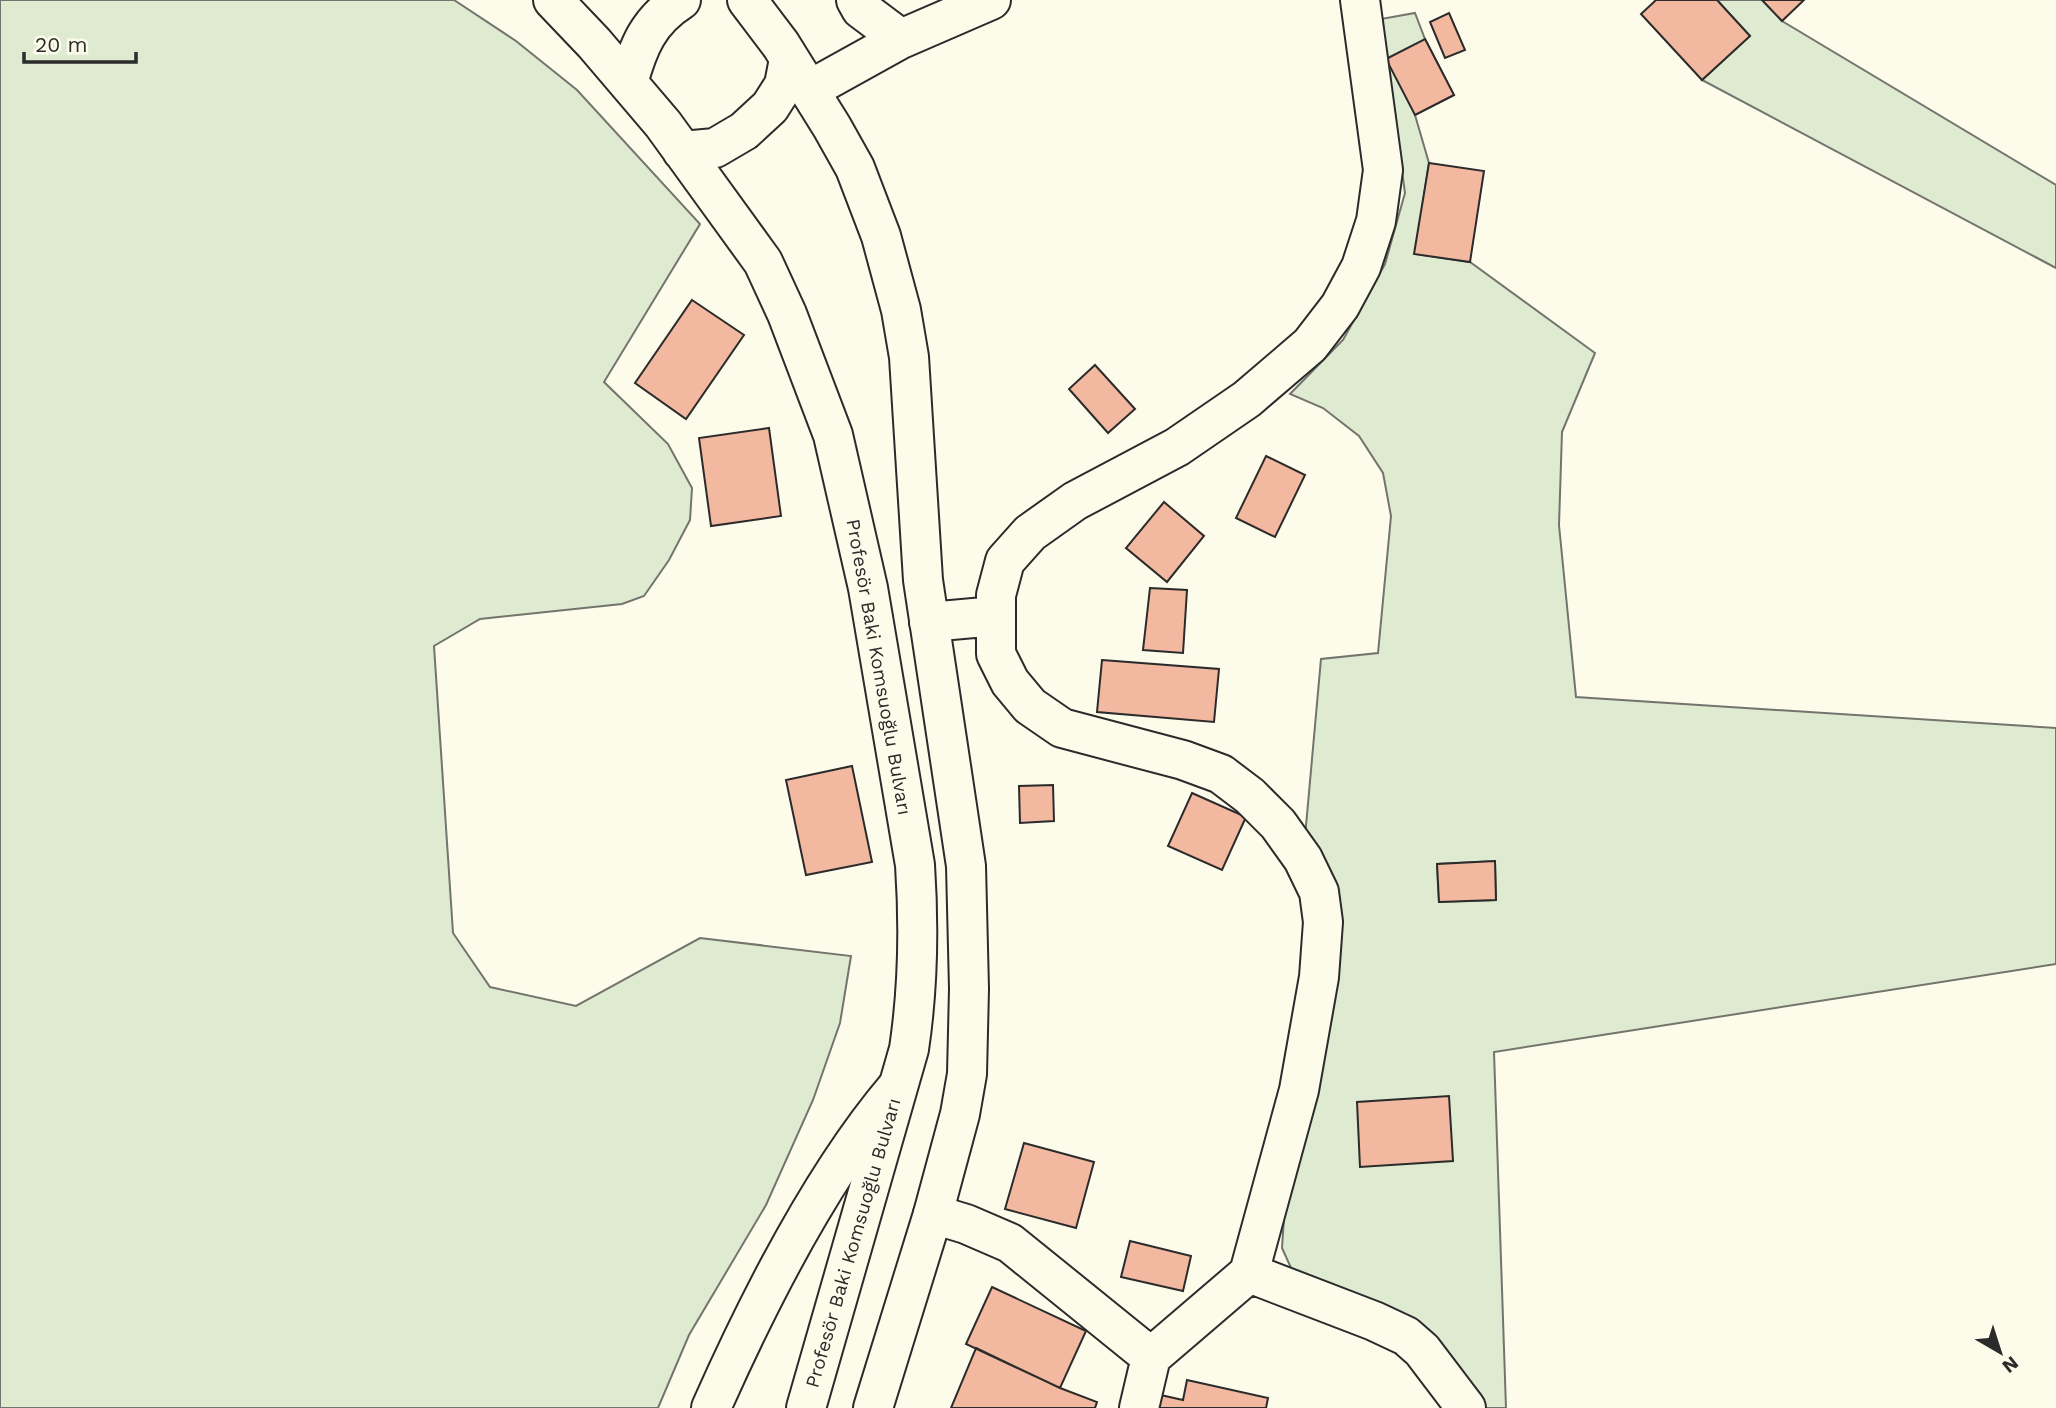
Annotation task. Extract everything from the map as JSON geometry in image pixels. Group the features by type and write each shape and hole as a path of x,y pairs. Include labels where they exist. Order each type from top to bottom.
{"main road":[{"name":"Profesör Baki Komsuoğlu Bulvarı","path":"553,0 628,83 682,151 763,262 800,347 836,448 868,588 915,865 917,891 914,1012 909,1049 806,1408"},
{"path":"628,83 638,47 654,23 681,0"},
{"path":"747,0 799,74 855,168 881,236 901,310 909,357 923,580 966,866 969,989 967,1074 960,1114 933,1214 873,1408"},
{"path":"856,0 861,9 901,39"},
{"path":"682,151 715,148 744,131 770,107 784,85 799,74 901,39 991,0"},
{"path":"1139,1408 1151,1357 1249,1273 1299,1090 1319,977 1323,922 1319,892 1303,859 1278,824 1250,796 1221,774 1183,760 1062,728 1030,706 1010,682 996,653 996,595 1005,561 1030,533 1075,501 1177,447 1247,399 1310,345 1340,306 1361,267 1376,221 1383,170 1360,0"},
{"path":"929,622 996,616"},
{"path":"711,1408 786,1256 832,1178 877,1110 897,1087"},
{"path":"933,1214 1010,1242 1151,1357"},
{"path":"1249,1273 1406,1336 1422,1350 1466,1408"}],"green space":[{"path":"0,0 454,0 516,41 577,90 700,224 604,382 668,444 692,488 690,520 669,560 644,596 622,604 480,619 434,646 453,933 490,987 576,1006 700,938 851,956 840,1023 813,1100 766,1205 689,1335 658,1408 0,1408"},
{"path":"1717,0 1762,0 1782,21 2056,185 2056,268 1702,80 1750,36"},
{"path":"1415,13 1425,39 1454,95 1415,115 1429,163 1415,254 1470,262 1595,353 1562,432 1559,525 1576,697 2056,728 2056,964 1494,1052 1506,1408 1478,1408 1306,1281 1291,1268 1282,1248 1284,1218 1316,1074 1305,837 1321,659 1378,653 1391,516 1383,473 1359,436 1323,408 1290,394 1343,340 1385,264 1405,193 1381,19","holes":["1495,861 1496,900 1439,902 1437,864"]}],"building":[{"path":"1656,0 1717,0 1750,36 1702,80 1641,14"},
{"path":"1762,0 1804,0 1782,21"},
{"path":"1449,13 1465,50 1445,58 1430,22"},
{"path":"1425,39 1454,95 1415,115 1386,59"},
{"path":"1429,163 1484,171 1470,262 1414,254"},
{"path":"692,300 744,335 686,419 635,383"},
{"path":"1095,365 1135,409 1108,433 1069,389"},
{"path":"769,428 781,516 711,526 699,438"},
{"path":"1266,456 1305,475 1275,537 1236,518"},
{"path":"1164,502 1204,536 1167,582 1126,548"},
{"path":"1150,588 1187,590 1183,653 1143,650"},
{"path":"1102,660 1219,669 1214,722 1097,712"},
{"path":"852,766 872,862 806,875 786,780"},
{"path":"1053,785 1054,821 1020,823 1019,786"},
{"path":"1192,793 1246,817 1222,870 1168,846"},
{"path":"1495,861 1496,900 1439,902 1437,864"},
{"path":"1449,1096 1453,1161 1360,1167 1357,1102"},
{"path":"1024,1143 1094,1162 1076,1228 1005,1209"},
{"path":"1130,1241 1191,1256 1183,1291 1121,1277"},
{"path":"992,1287 1086,1331 1060,1388 966,1344"},
{"path":"976,1348 1060,1388 1097,1402 1095,1408 951,1408"},
{"path":"1187,1380 1268,1398 1266,1408 1153,1408 1156,1394 1183,1400"}]}
